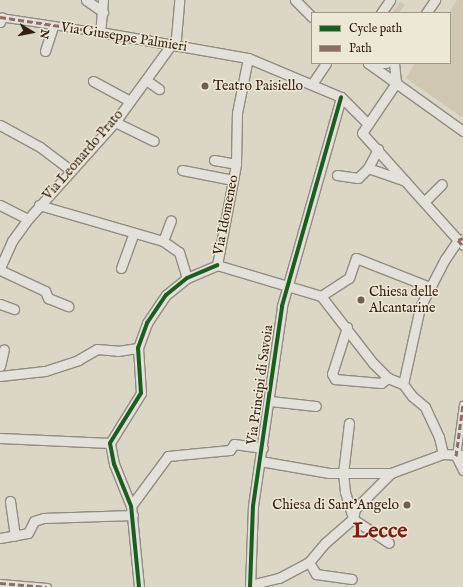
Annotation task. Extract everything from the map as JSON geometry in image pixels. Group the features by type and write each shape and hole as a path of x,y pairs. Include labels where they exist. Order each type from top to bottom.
{"street":[{"path":"86,0 103,12"},
{"path":"100,32 103,0"},
{"name":"Via Leonardo Prato","path":"0,269 12,241 28,219 115,122 176,38 179,0"},
{"path":"295,0 311,15"},
{"path":"382,12 390,0"},
{"path":"427,12 435,0"},
{"name":"Via Giuseppe Palmieri","path":"0,18 100,32 248,58 312,84 341,98 368,124"},
{"path":"45,51 53,26"},
{"name":"Via Idomeneo","path":"110,443 141,393 138,348 147,323 166,295 187,278 217,265 236,164 237,114 248,58"},
{"path":"312,84 325,64"},
{"path":"369,64 463,131"},
{"path":"394,64 396,83 362,133 461,241 430,286 420,307 403,384"},
{"path":"146,80 159,89"},
{"path":"93,81 101,83 130,101"},
{"name":"Via Principi di Savoia","path":"250,586 253,506 270,402 276,346 287,286 341,98"},
{"path":"115,122 154,141"},
{"path":"0,125 40,147 71,170"},
{"path":"337,175 358,178 368,168 378,149"},
{"path":"214,160 236,164"},
{"path":"368,168 406,181"},
{"path":"182,170 233,180"},
{"path":"424,202 442,184"},
{"path":"0,205 28,219"},
{"path":"39,205 163,240 179,252 187,278"},
{"path":"163,240 171,220"},
{"path":"121,268 134,233"},
{"path":"321,296 349,278 356,258 430,286"},
{"path":"217,265 321,296 388,378 403,384 412,396 425,406 439,437 443,454"},
{"path":"0,269 45,292 48,298 68,306"},
{"path":"0,304 14,310"},
{"path":"347,328 332,374 335,379 381,383 388,378"},
{"path":"0,376 45,371 78,360 97,349 118,350 138,348"},
{"path":"0,366 4,349"},
{"path":"270,402 316,406"},
{"path":"463,404 460,456 463,470"},
{"path":"349,423 343,473 344,492 353,519 389,543"},
{"path":"0,438 110,443 114,464 132,510 139,587"},
{"path":"132,510 168,456 230,450 234,444 263,448"},
{"path":"260,461 329,473 391,473 443,454 460,456"},
{"path":"250,586 279,578 309,562 325,543 353,519 355,510 391,473"},
{"path":"10,501 15,536"},
{"path":"0,538 28,533 34,521 43,518 132,510"},
{"path":"309,562 316,574 352,578"},
{"path":"0,583 47,587"}],"shaded area":[{"path":"457,0 463,0 463,118 406,78 414,64 451,64 451,12 450,12"},
{"path":"400,2 405,5 400,12 393,12"}],"marked path":[{"path":"0,17 100,32"},
{"path":"463,238 458,240 463,246"},
{"path":"456,456 463,404"},
{"path":"0,583 47,587"}],"cycle path":[{"path":"250,587 253,506 282,306 341,97"},
{"path":"139,587 131,506 114,464 110,443 141,393 138,348 147,323 166,295 187,278 217,265"}],"place":[{"name":"Teatro Paisiello","path":"205,86"},
{"name":"Chiesa delle Alcantarine","path":"361,300"},
{"name":"Chiesa di Sant'Angelo","path":"407,505"}],"district":[{"name":"Lecce","path":"380,532"}]}
